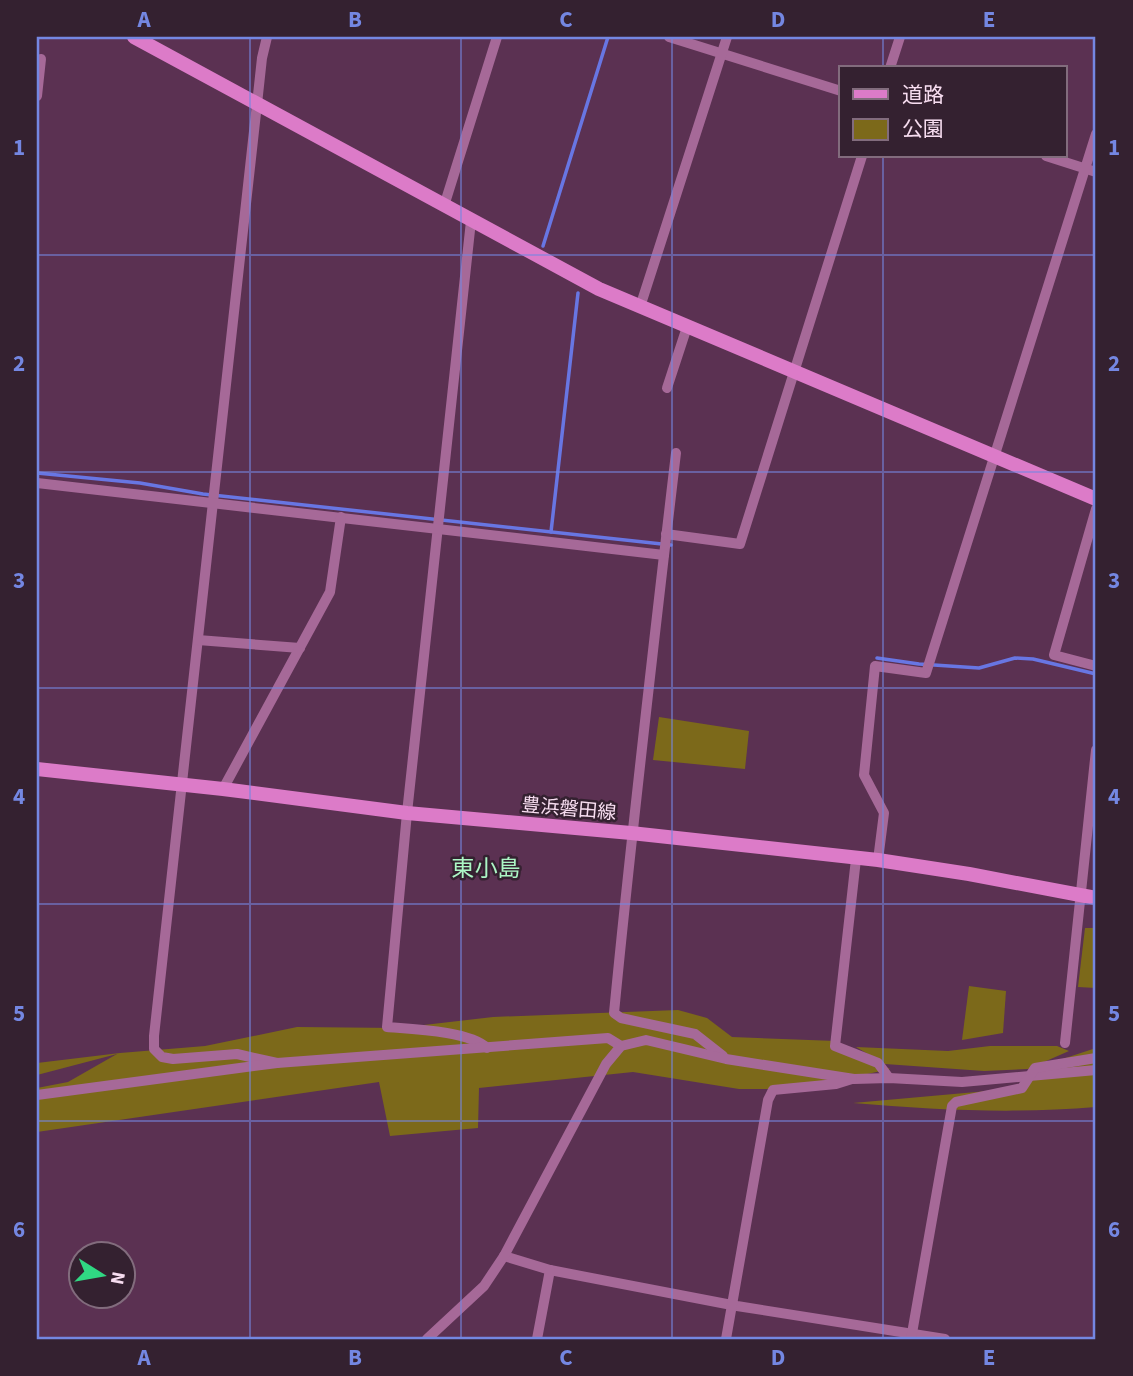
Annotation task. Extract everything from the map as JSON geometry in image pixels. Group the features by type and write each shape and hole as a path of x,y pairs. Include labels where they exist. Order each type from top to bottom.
{"street":[{"path":"134,37 560,270 687,327 1096,499"},
{"path":"267,37 262,58 154,1036 155,1049 162,1057 173,1059 237,1054 277,1063"},
{"path":"444,206 497,37"},
{"path":"669,37 839,90"},
{"path":"640,306 727,37"},
{"path":"891,66 900,37"},
{"path":"37,96 41,59"},
{"path":"878,860 884,813 864,775 875,666 926,673 994,456 1091,170 1096,134"},
{"path":"666,535 740,544 861,158"},
{"path":"1052,158 1091,170"},
{"path":"471,221 407,813 387,1027 435,1031 481,1042 487,1048"},
{"path":"667,388 687,327"},
{"path":"676,453 631,833 614,1013 621,1018 695,1034 726,1059"},
{"path":"37,483 664,552"},
{"path":"1096,509 1054,655 1096,666"},
{"path":"223,789 330,592 341,517"},
{"path":"198,640 300,648"},
{"path":"1065,1043 1095,780 1096,750"},
{"name":"豊浜磐田線","path":"37,768 407,813 631,833 878,860 1096,898"},
{"path":"856,859 835,1046 878,1063 889,1078"},
{"path":"37,1095 277,1063 608,1038 621,1046"},
{"path":"428,1339 484,1286 504,1256 606,1064 621,1046 646,1040 726,1059 854,1079 962,1082 1096,1070"},
{"path":"911,1337 952,1106 956,1102 1022,1088 1035,1068 1096,1058"},
{"path":"726,1339 768,1100 773,1090 836,1084 854,1079"},
{"path":"504,1256 550,1270 732,1305 911,1337 945,1339"},
{"path":"537,1339 550,1270"}],"green space":[{"path":"659,717 749,731 745,769 653,760"},
{"path":"1085,928 1096,928 1096,988 1078,987"},
{"path":"969,986 1006,991 1003,1033 962,1040"},
{"path":"678,1010 707,1018 732,1037 836,1041 890,1069 799,1089 739,1089 633,1072 479,1088 478,1128 390,1136 379,1082 37,1132 37,1088 68,1082 117,1054 37,1075 37,1063 120,1053 205,1046 297,1027 398,1028 493,1017"},
{"path":"990,1046 1057,1046 1069,1051 1028,1069 984,1071 885,1064 856,1047 948,1051"},
{"path":"1096,1048 1096,1107 974,1110 853,1103 1022,1088 1035,1068"}],"waterway":[{"path":"543,246 608,37"},
{"path":"551,532 578,293"},
{"path":"37,473 140,483 203,494 671,545"},
{"path":"877,658 979,668 1015,658 1033,659 1096,674"}],"district":[{"name":"東小島","path":"486,868"}]}
